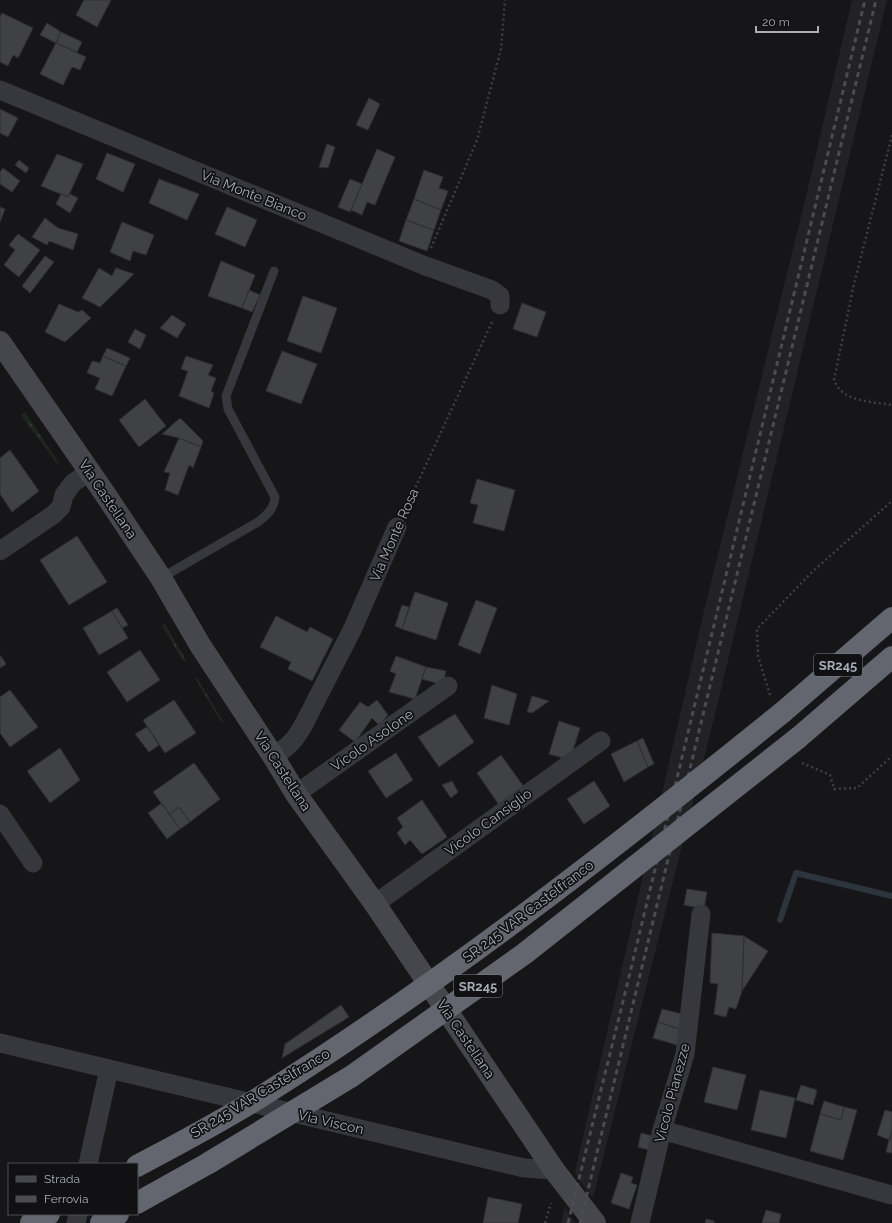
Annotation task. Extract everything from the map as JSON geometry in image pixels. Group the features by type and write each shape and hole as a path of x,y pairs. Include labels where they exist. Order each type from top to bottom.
{"highway":[{"name":"SR 245 VAR Castelfranco","path":"138,1165 264,1095 348,1040 514,923 607,852 783,712 892,618"},
{"name":"SR245","path":"138,1202 207,1164 352,1076 524,954 798,738 892,657"},
{"path":"31,1223 47,1215"},
{"path":"101,1223 116,1215"}],"street":[{"name":"Via Monte Bianco","path":"0,90 423,265 492,290 500,296 500,305"},
{"name":"Via Castellana","path":"0,342 90,471 161,578 200,645 273,756 296,794 375,904 554,1170 595,1223"},
{"path":"0,551 53,515 61,507 64,495 73,483 90,471"},
{"name":"Via Monte Rosa","path":"273,756 285,750 294,740 304,724 353,628 397,526"},
{"name":"Vicolo Asolone","path":"296,794 448,686"},
{"name":"Vicolo Cansiglio","path":"375,904 601,741"},
{"path":"0,814 33,863"},
{"name":"Vicolo Pianezze","path":"640,1223 662,1130 685,1054 701,914"},
{"name":"Via Viscon","path":"0,1043 524,1168 554,1170"},
{"path":"88,1163 108,1069"},
{"path":"662,1130 892,1195"}],"lane":[{"path":"161,578 258,522 265,517 274,505 275,497 228,409 226,396 274,271"}],"path":[{"path":"423,265 477,140 501,49 505,0"},
{"path":"892,135 854,284 834,380 840,390 848,396 892,406"},
{"name":"Via Monte Rosa","path":"397,526 500,305"},
{"path":"545,1223 550,1206"}],"shaded area":[{"path":"852,0 887,0 710,735 593,1198 578,1179 575,1171 704,611 806,196"},
{"path":"565,1207 569,1215 575,1223 561,1223"}],"green space":[{"path":"25,412 59,463 58,465 21,415"},
{"path":"165,624 186,661 183,661 162,625"},
{"path":"195,678 198,679 224,723 221,722"}],"building":[{"path":"84,0 111,0 97,27 76,15"},
{"path":"2,13 33,28 18,58 13,55 8,66 0,62 0,17"},
{"path":"47,23 61,32 56,43 40,35"},
{"path":"61,32 82,42 77,52 56,43"},
{"path":"56,43 86,57 80,70 72,67 63,85 40,74"},
{"path":"369,98 380,104 368,130 356,125"},
{"path":"0,109 18,118 8,137 0,133"},
{"path":"327,144 335,147 328,168 319,167"},
{"path":"377,149 395,157 375,205 367,202 362,215 351,210"},
{"path":"107,153 135,164 123,192 96,179"},
{"path":"57,154 83,164 68,197 41,186"},
{"path":"19,160 29,168 26,173 15,165"},
{"path":"3,168 20,181 12,192 0,184 0,172"},
{"path":"424,170 443,177 439,188 448,191 441,210 414,199"},
{"path":"159,179 199,194 187,220 149,203"},
{"path":"350,179 362,184 350,212 338,207"},
{"path":"61,194 68,197 70,194 78,198 70,213 56,204"},
{"path":"414,199 441,210 434,230 406,220"},
{"path":"0,207 5,209 0,222"},
{"path":"227,207 257,220 245,247 215,234"},
{"path":"45,218 58,228 78,234 73,250 49,241 47,245 32,237"},
{"path":"406,220 434,230 427,251 399,241"},
{"path":"122,222 154,235 146,255 133,251 130,261 110,252"},
{"path":"18,234 40,250 19,277 4,265 15,250 9,245"},
{"path":"45,256 54,262 30,293 22,286"},
{"path":"221,261 255,275 242,308 208,296"},
{"path":"99,268 112,276 116,268 134,274 100,307 82,298"},
{"path":"249,290 260,295 252,312 242,308"},
{"path":"303,296 337,308 321,353 287,341"},
{"path":"522,303 546,312 537,337 513,329"},
{"path":"59,304 78,312 82,310 91,318 65,342 45,332"},
{"path":"172,315 186,324 177,338 160,328"},
{"path":"135,329 146,335 140,349 128,342"},
{"path":"107,348 130,358 126,366 103,356"},
{"path":"282,351 317,364 301,404 266,391"},
{"path":"103,356 126,366 112,396 95,389 100,378 87,373 92,361 100,363"},
{"path":"186,356 213,365 208,375 216,378 211,391 214,393 209,408 179,396 188,371 181,369"},
{"path":"145,399 166,426 139,447 119,420"},
{"path":"180,418 203,441 201,447 179,438 162,434"},
{"path":"179,438 201,447 193,468 189,465 178,495 165,490 170,473 164,472"},
{"path":"10,450 39,491 12,512 0,494 0,458"},
{"path":"477,479 515,490 504,531 473,523 478,505 470,503"},
{"path":"77,536 107,582 69,605 40,560"},
{"path":"415,592 448,603 436,640 402,629"},
{"path":"476,600 497,608 480,654 458,645"},
{"path":"402,605 409,607 402,629 395,626"},
{"path":"117,608 128,625 122,628 112,611"},
{"path":"112,611 128,638 99,655 83,628"},
{"path":"276,616 307,632 310,627 333,639 312,681 288,669 291,662 260,647"},
{"path":"140,650 160,680 127,702 107,672"},
{"path":"0,655 6,664 0,668"},
{"path":"396,656 426,667 415,699 389,692 396,674 390,671"},
{"path":"426,667 446,671 443,685 422,679"},
{"path":"492,685 517,694 509,725 484,718"},
{"path":"10,690 38,727 10,747 0,733 0,697"},
{"path":"532,696 549,701 532,713 527,712"},
{"path":"174,700 196,733 165,753 143,720"},
{"path":"377,700 388,715 379,725 372,718 355,742 339,730 360,702 368,707"},
{"path":"455,714 474,742 439,767 418,737"},
{"path":"559,721 580,728 570,760 549,754"},
{"path":"147,727 159,745 149,752 135,734"},
{"path":"643,738 654,764 648,767 637,741"},
{"path":"637,741 648,767 624,782 611,754"},
{"path":"60,748 80,780 50,803 27,771"},
{"path":"396,753 413,780 386,798 368,771"},
{"path":"501,755 524,787 499,805 477,773"},
{"path":"194,763 220,799 190,822 179,807 169,814 153,792"},
{"path":"452,781 458,792 451,798 442,785"},
{"path":"594,781 610,806 584,824 567,799"},
{"path":"422,800 447,837 422,854 410,840 405,845 397,833 403,827 397,818"},
{"path":"162,803 180,829 167,839 148,813"},
{"path":"179,807 190,822 180,829 169,814"},
{"path":"687,889 707,892 704,909 684,905"},
{"path":"712,933 744,936 742,991 736,1009 729,1007 726,1017 714,1014 718,984 710,983"},
{"path":"744,936 768,951 742,991"},
{"path":"341,1005 349,1017 282,1058 285,1044"},
{"path":"662,1009 686,1015 682,1030 658,1022"},
{"path":"658,1022 682,1030 677,1045 653,1038"},
{"path":"713,1067 746,1075 737,1110 704,1102"},
{"path":"801,1085 817,1090 813,1105 796,1100"},
{"path":"760,1090 795,1098 786,1138 751,1130"},
{"path":"824,1101 844,1107 841,1120 820,1114"},
{"path":"844,1107 857,1110 843,1160 810,1151 820,1114 841,1120"},
{"path":"885,1110 892,1112 890,1140 877,1135"},
{"path":"892,1128 892,1153 886,1152"},
{"path":"641,1133 653,1136 649,1150 638,1147"},
{"path":"621,1173 633,1177 631,1183 637,1185 629,1209 611,1203"},
{"path":"488,1197 522,1204 518,1223 483,1223"},
{"path":"766,1210 781,1214 779,1223 762,1223"},
{"path":"706,1219 714,1221 714,1223 705,1223"}],"waterway":[{"path":"780,920 796,873 892,896"}],"railway":[{"path":"568,1223 865,0"},
{"path":"580,1223 876,0"}]}
